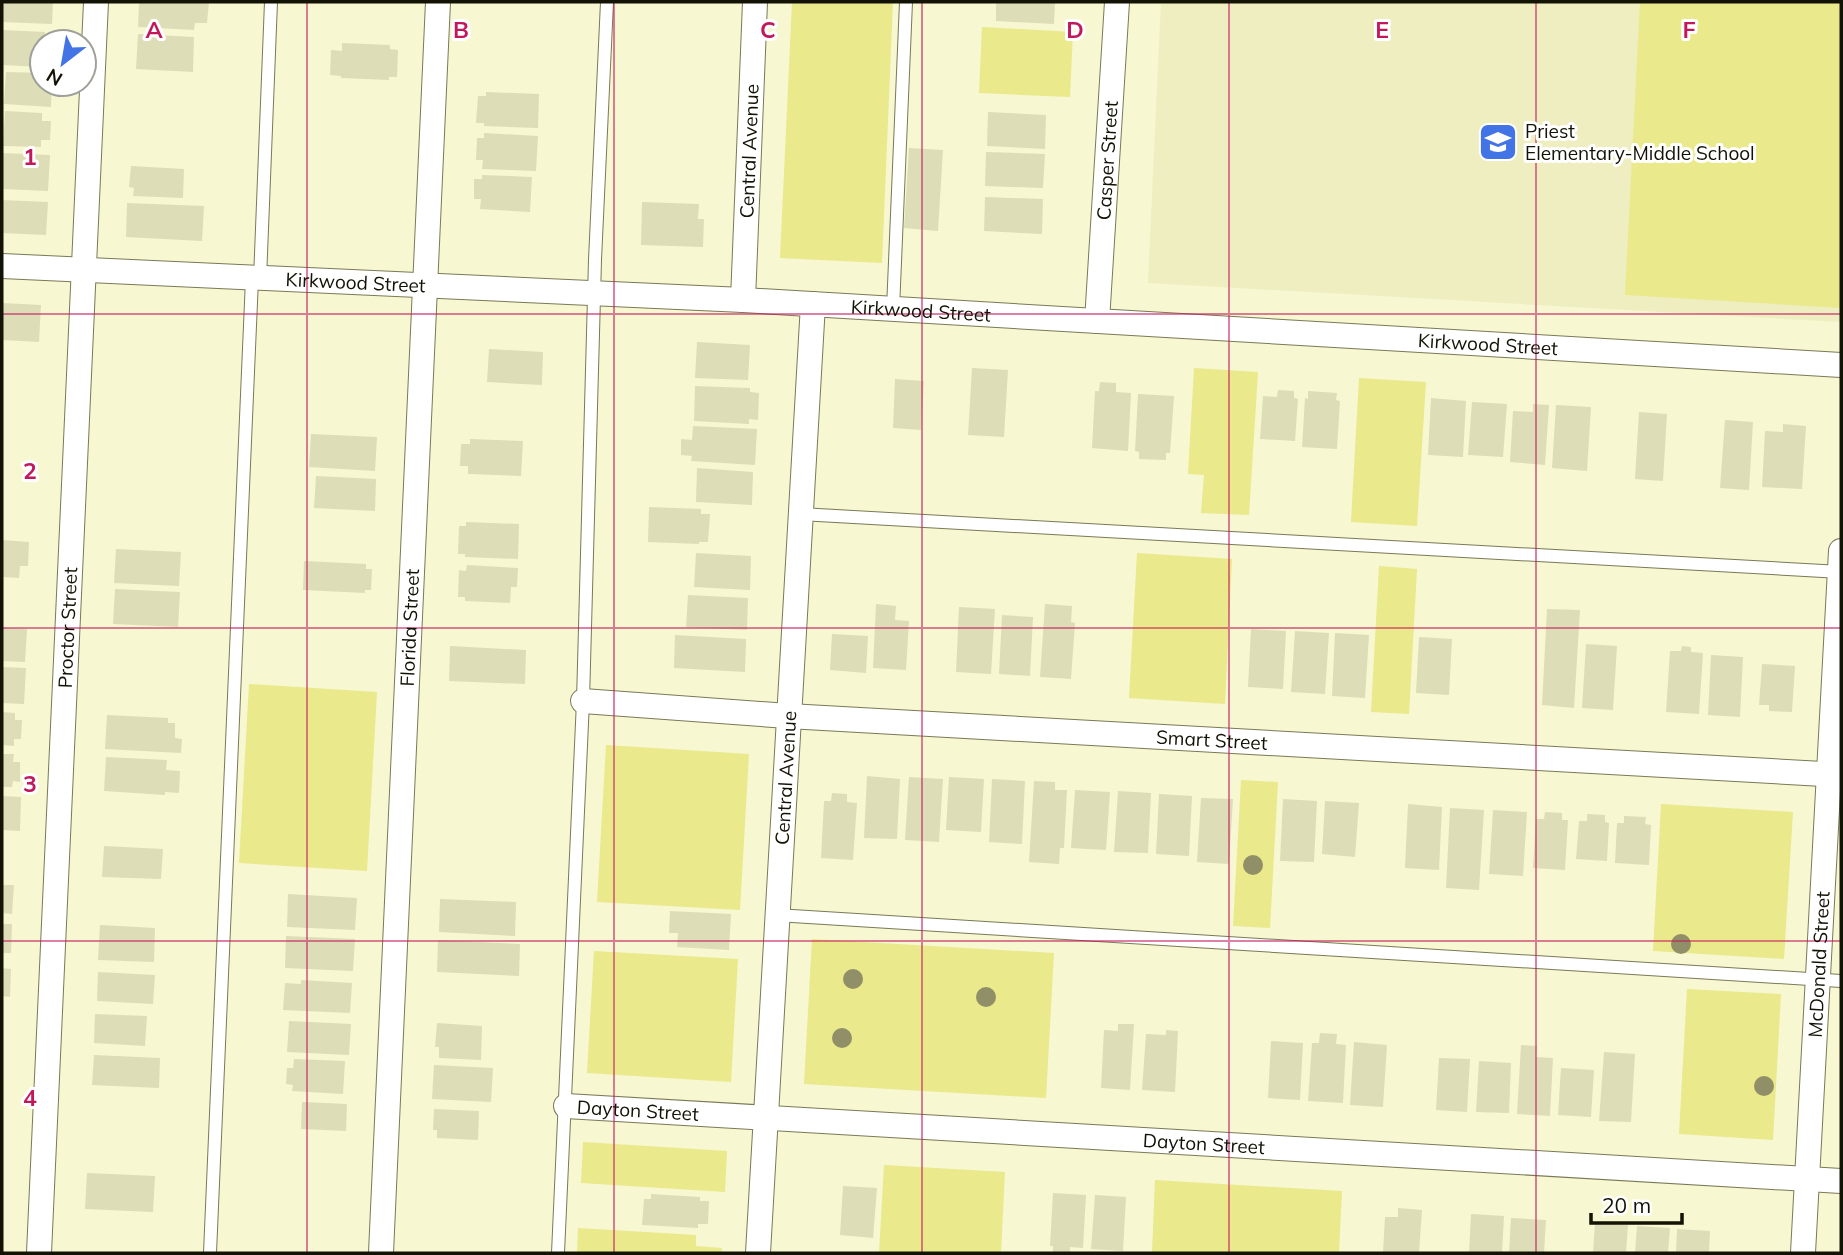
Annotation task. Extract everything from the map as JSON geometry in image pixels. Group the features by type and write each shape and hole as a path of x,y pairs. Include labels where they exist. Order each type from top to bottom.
{"street":[{"name":"Proctor Street","path":"39,1253 96,2"},
{"name":"Florida Street","path":"381,1253 438,2"},
{"name":"Central Avenue","path":"743,300 755,2"},
{"name":"Casper Street","path":"1097,321 1117,2"},
{"name":"Kirkwood Street","path":"2,266 743,300 1841,365"},
{"name":"Central Avenue","path":"758,1253 813,304"},
{"name":"McDonald Street","path":"1803,1253 1808,1179 1830,981 1841,565"},
{"name":"Smart Street","path":"583,701 788,716 1835,775"},
{"name":"Dayton Street","path":"566,1106 1841,1181"}],"lane":[{"path":"210,1253 271,2"},
{"path":"558,1253 583,701 607,2"},
{"path":"893,309 906,2"},
{"path":"800,514 1841,565"},
{"path":"776,915 1830,981"}],"shaded area":[{"path":"792,2 893,2 882,263 780,258"},
{"name":"Priest Elementary‑Middle School","path":"1161,2 1841,2 1841,322 1148,283"},
{"path":"1640,2 1841,2 1841,308 1625,295"},
{"path":"982,27 1073,32 1070,97 979,93"},
{"path":"1194,368 1258,372 1249,515 1201,513 1204,475 1188,474"},
{"path":"1359,378 1426,382 1417,526 1351,522"},
{"path":"1137,553 1232,559 1225,704 1129,698"},
{"path":"1379,566 1417,569 1409,714 1371,712"},
{"path":"249,684 377,692 367,871 239,863"},
{"path":"606,745 749,754 740,910 597,902"},
{"path":"1241,780 1278,782 1270,928 1233,926"},
{"path":"1661,804 1793,812 1784,959 1653,951"},
{"path":"812,939 1054,953 1046,1098 804,1084"},
{"path":"594,951 738,959 731,1082 587,1073"},
{"path":"1687,989 1781,994 1773,1140 1679,1134"},
{"path":"583,1142 727,1151 725,1192 581,1183"},
{"path":"884,1165 1005,1172 1001,1253 879,1253"},
{"path":"1155,1180 1342,1191 1339,1253 1152,1253"},
{"path":"578,1228 696,1235 696,1246 722,1248 721,1253 577,1253"}],"building":[{"path":"2,2 53,2 52,24 2,22"},
{"path":"139,2 209,2 207,23 195,23 194,30 138,27"},
{"path":"996,2 1055,2 1054,24 996,21"},
{"path":"2,30 28,31 28,66 2,65"},
{"path":"138,34 194,37 193,72 136,69"},
{"path":"342,43 390,45 390,49 398,50 397,77 389,77 389,80 330,75 331,50 342,51"},
{"path":"6,72 28,73 28,98 51,98 51,107 4,104"},
{"path":"486,92 539,94 538,128 484,126 484,123 476,123 478,96 486,96"},
{"path":"5,111 42,113 42,121 51,121 50,140 41,140 41,147 3,146"},
{"path":"988,112 1046,115 1045,149 987,146"},
{"path":"484,133 538,136 536,171 482,169 483,160 476,160 477,138 484,138"},
{"path":"909,148 943,150 938,231 904,228"},
{"path":"986,152 1045,154 1043,188 985,186"},
{"path":"2,153 50,155 48,191 2,189"},
{"path":"131,166 184,169 183,198 133,196 134,188 129,187"},
{"path":"482,175 532,177 530,212 480,209 481,199 474,199 474,179 482,179"},
{"path":"985,197 1043,199 1042,234 984,231"},
{"path":"2,200 48,202 46,235 2,233"},
{"path":"642,202 699,204 698,219 704,219 703,247 641,245"},
{"path":"127,203 204,206 202,241 126,237"},
{"path":"2,303 41,305 39,342 2,340"},
{"path":"697,342 750,345 748,380 695,378"},
{"path":"489,349 543,352 542,385 487,382"},
{"path":"972,368 1008,370 1004,437 968,435"},
{"path":"895,379 924,381 921,430 893,428"},
{"path":"1100,382 1116,383 1116,392 1131,393 1128,451 1092,448 1095,391 1099,391"},
{"path":"695,386 750,388 750,392 759,393 758,420 749,419 749,424 694,421"},
{"path":"1278,390 1294,391 1294,398 1298,399 1295,441 1260,439 1263,396 1277,397"},
{"path":"1308,391 1337,393 1336,400 1340,401 1337,449 1302,447 1305,398 1308,399"},
{"path":"1138,394 1174,396 1170,453 1166,453 1166,460 1139,459 1139,452 1135,451"},
{"path":"1431,398 1466,401 1463,457 1428,455"},
{"path":"1472,402 1507,404 1503,457 1468,455"},
{"path":"1533,404 1549,405 1545,465 1510,462 1513,411 1533,412"},
{"path":"1556,405 1591,407 1587,471 1552,468"},
{"path":"1639,412 1667,414 1663,481 1635,479"},
{"path":"1725,420 1753,422 1749,490 1720,488"},
{"path":"1783,424 1806,426 1802,489 1762,487 1765,431 1783,432"},
{"path":"693,426 757,429 755,465 691,461 692,456 681,455 681,439 692,440"},
{"path":"311,434 377,437 375,471 309,467"},
{"path":"470,439 523,441 521,476 468,474 468,466 460,466 461,444 470,444"},
{"path":"697,468 753,472 752,505 696,502"},
{"path":"316,476 376,479 375,511 314,508"},
{"path":"649,507 701,509 701,514 710,514 708,542 648,542"},
{"path":"466,522 519,524 518,559 465,557 465,554 458,554 459,526 466,526"},
{"path":"2,540 29,542 28,566 20,566 19,578 2,577"},
{"path":"116,549 181,552 179,586 114,583"},
{"path":"696,553 751,556 750,590 694,587"},
{"path":"304,561 366,564 366,569 372,569 371,590 365,590 365,593 303,590"},
{"path":"467,565 518,568 517,587 511,587 510,603 465,601 465,597 458,597 459,570 466,571"},
{"path":"115,589 180,592 178,627 113,624"},
{"path":"688,595 748,598 747,630 686,627"},
{"path":"876,604 896,606 895,620 909,621 906,670 873,668"},
{"path":"1045,604 1072,606 1071,622 1075,623 1071,679 1040,677"},
{"path":"959,607 995,609 991,674 956,672"},
{"path":"1547,609 1580,610 1574,708 1542,705"},
{"path":"1002,615 1033,617 1030,676 999,674"},
{"path":"2,628 27,629 25,662 2,661"},
{"path":"1251,629 1286,631 1283,689 1248,687"},
{"path":"1295,631 1329,633 1325,694 1291,692"},
{"path":"1335,633 1369,635 1365,698 1332,696"},
{"path":"832,634 868,636 866,673 830,670"},
{"path":"675,635 746,639 745,672 674,668"},
{"path":"1419,637 1452,639 1449,695 1416,693"},
{"path":"1586,644 1617,646 1613,710 1582,708"},
{"path":"450,646 526,650 525,684 449,681"},
{"path":"1682,646 1691,647 1691,652 1703,653 1699,714 1666,712 1670,651 1681,651"},
{"path":"1711,655 1743,657 1740,717 1708,715"},
{"path":"1762,664 1795,666 1792,712 1769,711 1769,705 1759,705"},
{"path":"2,667 26,668 24,704 2,703"},
{"path":"2,712 15,713 15,720 22,720 21,739 14,739 14,746 2,745"},
{"path":"107,715 168,718 168,723 175,723 175,738 182,739 181,753 105,749"},
{"path":"2,754 14,754 13,762 20,762 20,782 13,781 12,787 2,787"},
{"path":"106,757 167,760 166,770 180,771 179,793 165,792 165,795 104,791"},
{"path":"867,776 900,779 897,839 864,838"},
{"path":"909,777 943,779 939,842 905,840"},
{"path":"949,777 984,779 981,832 946,830"},
{"path":"992,779 1025,781 1022,844 989,842"},
{"path":"1034,781 1055,782 1055,790 1067,790 1064,848 1060,848 1059,864 1029,862"},
{"path":"1075,790 1110,792 1106,850 1071,848"},
{"path":"1118,791 1151,793 1148,853 1114,852"},
{"path":"832,793 847,794 847,802 857,803 853,860 821,858 824,801 831,801"},
{"path":"1159,794 1192,796 1189,856 1156,854"},
{"path":"2,796 21,797 20,831 2,830"},
{"path":"1201,798 1233,799 1229,864 1197,862"},
{"path":"1283,799 1317,801 1314,862 1280,861"},
{"path":"1325,801 1359,803 1355,857 1322,854"},
{"path":"1408,804 1442,807 1439,870 1405,868"},
{"path":"1450,808 1484,810 1479,890 1446,888"},
{"path":"1493,810 1527,812 1523,876 1489,874"},
{"path":"1545,812 1562,813 1562,820 1568,820 1565,870 1533,868 1536,819 1544,819"},
{"path":"1587,814 1605,815 1605,822 1609,823 1607,861 1576,859 1579,821 1587,821"},
{"path":"1624,816 1646,817 1645,824 1651,825 1649,865 1615,863 1617,823 1624,823"},
{"path":"104,846 163,849 161,879 102,877"},
{"path":"2,885 14,885 12,914 2,913"},
{"path":"288,894 357,898 355,930 287,927"},
{"path":"440,899 516,902 515,936 439,932"},
{"path":"670,911 731,914 729,950 677,947 678,933 669,933"},
{"path":"2,924 12,924 11,953 2,953"},
{"path":"100,925 155,928 154,962 98,960"},
{"path":"286,936 355,939 353,971 285,968"},
{"path":"438,940 520,944 519,976 437,972"},
{"path":"2,968 11,969 10,997 2,996"},
{"path":"98,972 155,975 153,1004 97,1001"},
{"path":"301,980 352,983 350,1013 283,1010 285,983 301,984"},
{"path":"95,1014 147,1016 145,1046 94,1043"},
{"path":"289,1021 351,1024 349,1055 287,1052"},
{"path":"437,1023 482,1026 481,1060 439,1058 439,1047 435,1047"},
{"path":"1118,1024 1134,1024 1130,1090 1101,1088 1104,1030 1118,1031"},
{"path":"1166,1030 1178,1031 1175,1092 1142,1090 1146,1034 1166,1035"},
{"path":"1320,1033 1337,1034 1336,1044 1346,1045 1343,1103 1308,1101 1312,1043 1319,1043"},
{"path":"1271,1041 1303,1043 1300,1100 1268,1098"},
{"path":"1354,1042 1387,1045 1383,1107 1350,1105"},
{"path":"1521,1045 1537,1046 1536,1057 1553,1058 1550,1116 1517,1114"},
{"path":"1604,1052 1635,1054 1631,1122 1599,1121"},
{"path":"94,1055 160,1058 159,1088 92,1085"},
{"path":"1439,1058 1470,1059 1467,1112 1436,1110"},
{"path":"294,1059 345,1061 343,1094 292,1091 293,1085 286,1084 287,1068 293,1068"},
{"path":"1479,1061 1511,1063 1509,1113 1476,1112"},
{"path":"434,1065 493,1068 491,1102 432,1099"},
{"path":"1561,1068 1594,1070 1591,1117 1558,1115"},
{"path":"302,1102 347,1104 346,1131 301,1129"},
{"path":"434,1109 479,1111 478,1140 437,1138 437,1130 433,1130"},
{"path":"87,1173 155,1176 153,1212 85,1209"},
{"path":"843,1186 877,1188 873,1238 840,1235"},
{"path":"1053,1193 1086,1195 1083,1248 1070,1247 1070,1253 1053,1253 1053,1246 1050,1246"},
{"path":"651,1194 700,1197 700,1201 709,1201 708,1224 698,1224 698,1228 642,1225 644,1199 651,1199"},
{"path":"1095,1195 1126,1197 1123,1251 1091,1249"},
{"path":"1398,1208 1422,1210 1419,1253 1383,1253 1385,1217 1398,1217"},
{"path":"1471,1214 1504,1216 1502,1253 1469,1253"},
{"path":"1511,1218 1546,1220 1544,1253 1509,1253"},
{"path":"1595,1222 1628,1225 1626,1253 1593,1253"},
{"path":"1637,1226 1670,1228 1668,1253 1635,1253"},
{"path":"1677,1229 1710,1231 1709,1253 1676,1253"}],"place":[{"name":"Priest Elementary‑Middle School","path":"1498,142"}]}
